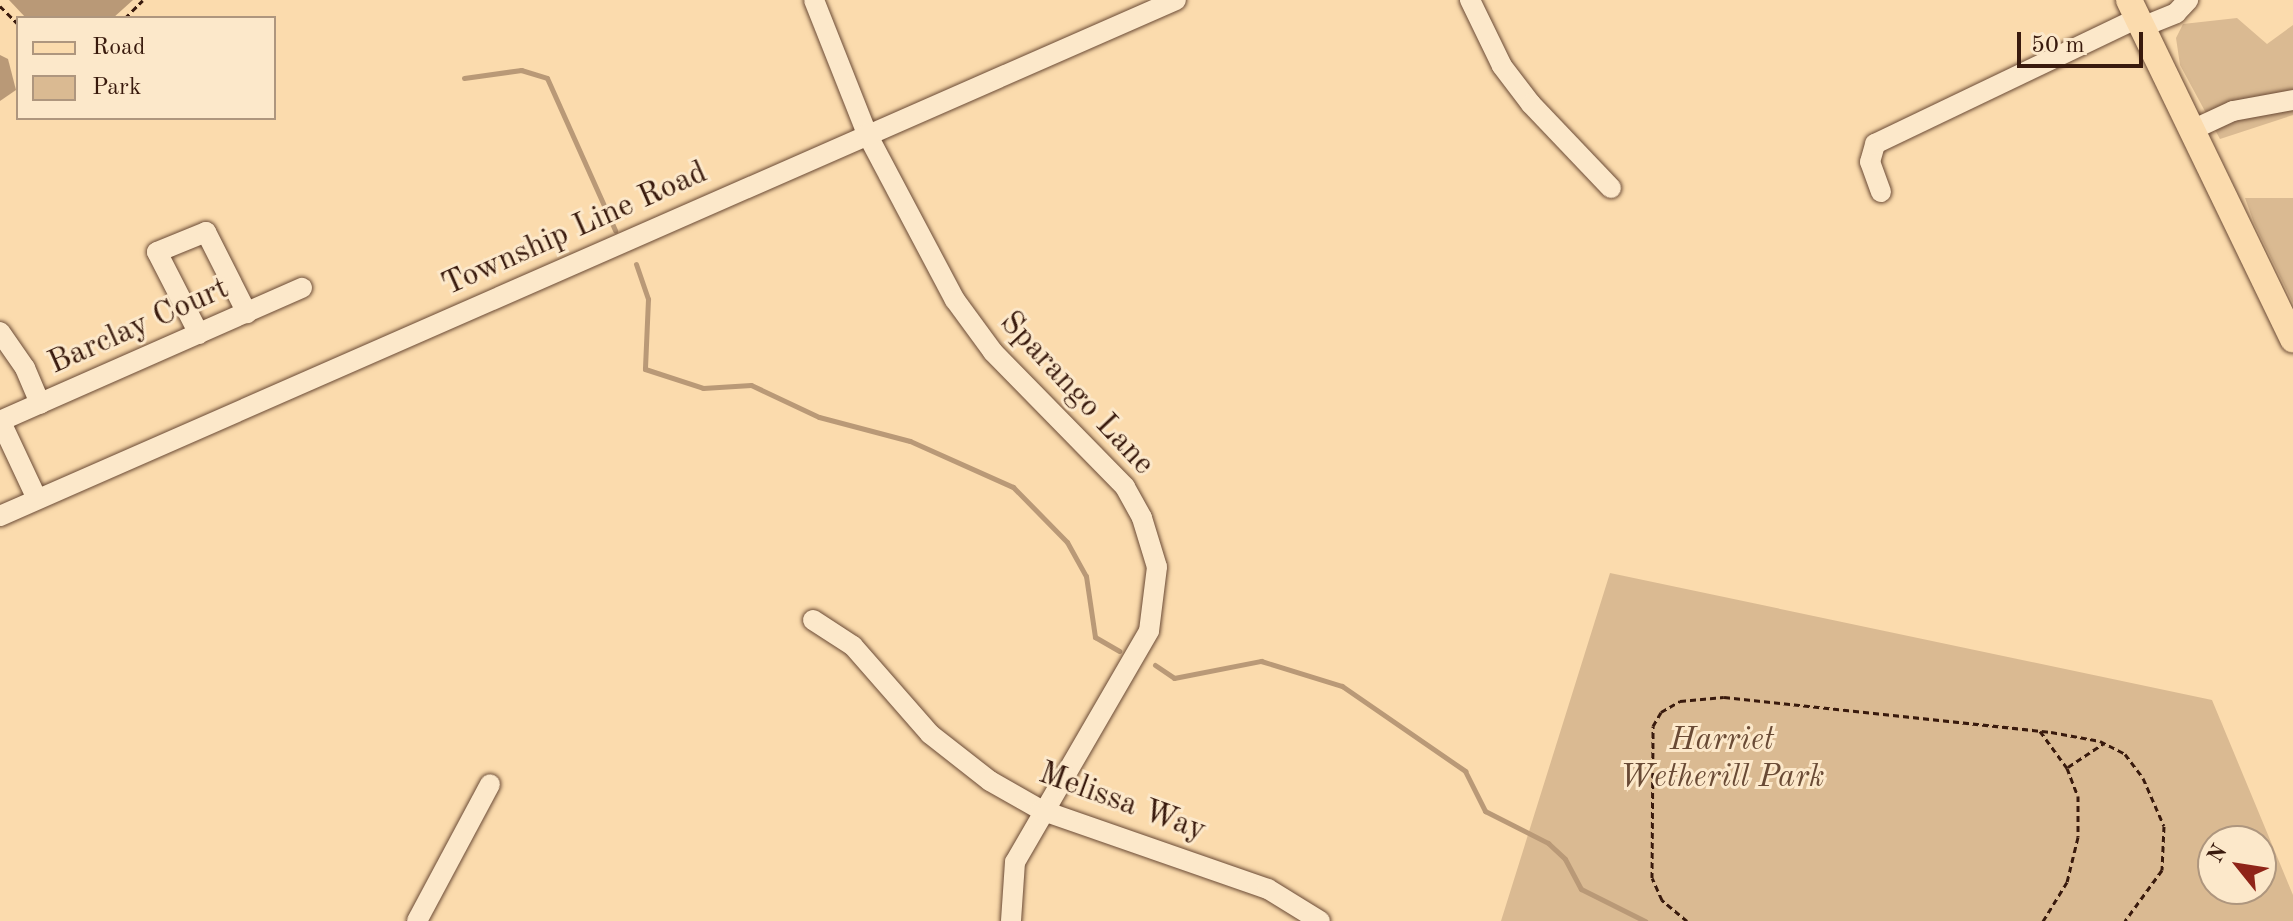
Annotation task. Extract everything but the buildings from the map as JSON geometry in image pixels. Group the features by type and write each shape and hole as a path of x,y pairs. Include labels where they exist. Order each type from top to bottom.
{"main road":[{"path":"2137,15 2293,340"}],"street":[{"name":"Sparango Lane","path":"814,0 867,134 971,324 1125,487 1151,542 1157,576 1149,631 1041,810 1015,862 1011,921"},
{"name":"Township Line Road","path":"0,516 1176,0"},
{"path":"1470,0 1502,66 1531,104 1611,188"},
{"path":"1881,192 1870,162 1875,144 2137,15 2176,13 2188,0"},
{"path":"2192,130 2233,111 2293,100"},
{"path":"199,334 157,252 206,232 247,313"},
{"name":"Barclay Court","path":"0,420 302,288"},
{"path":"0,332 25,368 40,404"},
{"path":"0,420 37,499"},
{"name":"Melissa Way","path":"813,620 853,646 950,752 1041,810 1251,882 1320,921"},
{"path":"417,921 490,784"}],"path":[{"path":"127,16 143,0"},
{"path":"0,6 16,22"},
{"path":"1687,921 1662,900 1652,878 1653,726 1661,712 1680,701 1758,699 2040,731 2104,743 2125,754 2143,778 2164,826 2162,870 2125,921"},
{"path":"2040,731 2067,768 2078,796 2078,837 2067,882 2043,921"},
{"path":"2067,768 2104,743"},
{"path":"2047,916 2052,921"}],"green space":[{"path":"2237,18 2267,44 2293,25 2293,115 2220,139 2180,65 2176,38 2183,24"},
{"path":"2245,198 2293,198 2293,303 2254,223"},
{"name":"Harriet Wetherill Park","path":"1610,573 2212,700 2264,825 2197,825 2197,905 2277,905 2277,856 2293,895 2293,921 1501,921"}],"shaded area":[{"path":"9,0 133,0 115,16 24,16"},
{"path":"0,55 8,59 16,90 0,101"}],"waterway":[{"path":"464,78 521,70 547,78 615,230"},
{"path":"636,264 648,299 645,369 703,388 751,385 819,417 910,441 1013,487 1067,542 1086,576 1095,637 1119,651"},
{"path":"1155,665 1174,678 1261,661 1342,686 1465,771 1485,811 1548,843 1565,859 1581,889 1645,921"}]}
